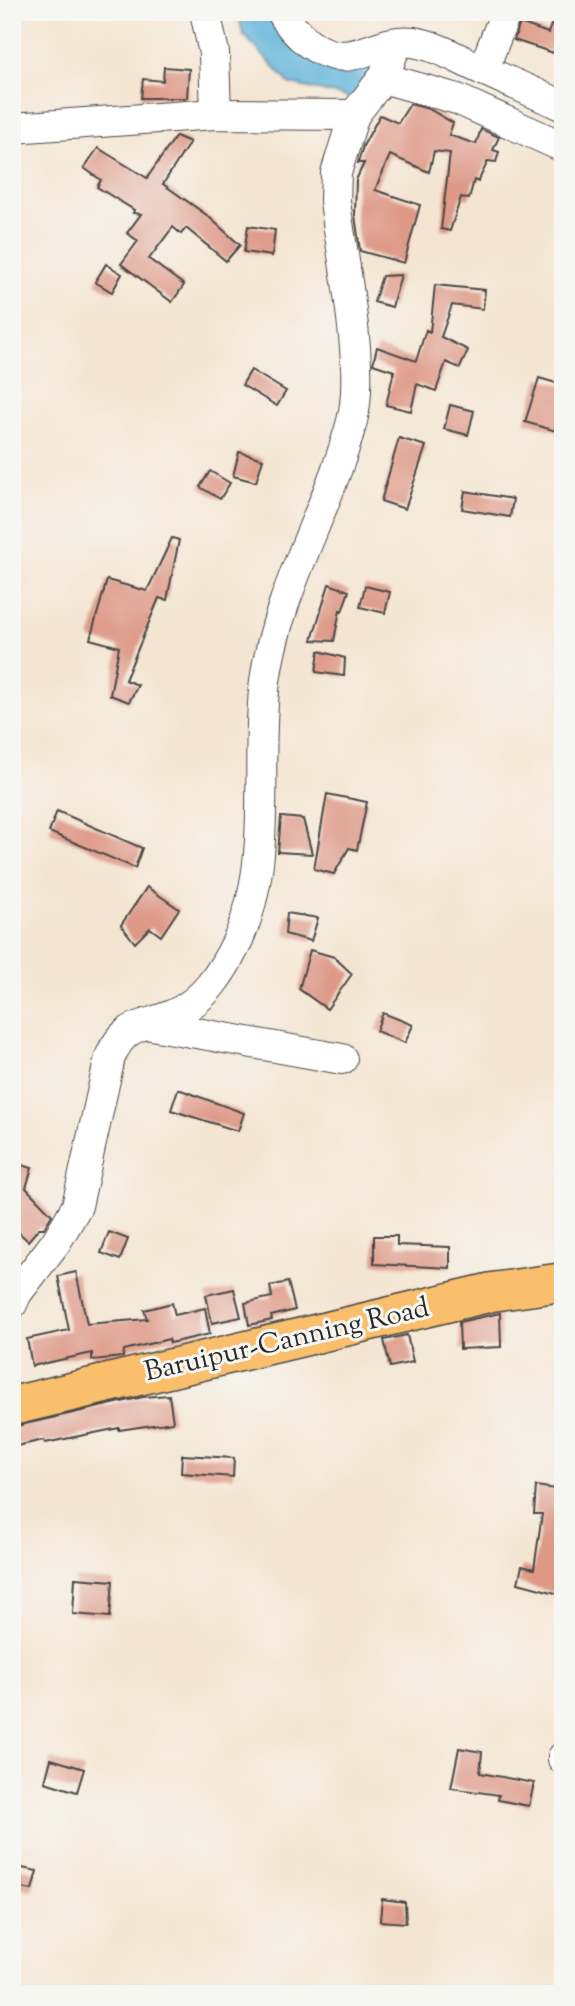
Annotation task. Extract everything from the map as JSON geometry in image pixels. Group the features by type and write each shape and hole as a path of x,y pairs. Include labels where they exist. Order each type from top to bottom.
{"main road":[{"name":"Baruipur-Canning Road","path":"12,1406 492,1292 563,1282"}],"street":[{"path":"205,12 214,53 216,114"},
{"path":"282,12 288,25 324,53 339,57 397,43 413,42 563,106"},
{"path":"483,70 506,12"},
{"path":"12,1304 17,1293 68,1225 77,1206 110,1057 116,1042 142,1023 173,1015 196,1000 219,977 251,906 261,837 265,682 274,636 353,419 356,368 335,201 336,173 354,115 383,78 397,43"},
{"path":"383,78 457,99 563,148"},
{"path":"12,128 216,114 354,115"},
{"path":"142,1023 342,1059"}],"water":[{"path":"238,12 289,12 310,50 388,72 358,99 290,84 243,34"}],"building":[{"path":"556,12 563,12 563,56 514,40 520,23 548,33"},
{"path":"164,67 189,69 187,98 141,98 143,79 163,81"},
{"path":"410,104 429,109 453,123 449,135 476,144 481,129 499,137 493,150 499,152 496,162 488,161 478,182 474,180 469,199 461,197 450,231 441,229 450,153 434,151 429,172 390,155 375,190 420,205 404,263 360,251 355,215 356,180 364,163 358,163 363,146 380,115 398,123"},
{"path":"176,136 190,142 163,184 208,216 240,245 226,261 186,228 181,234 173,227 149,259 184,285 172,302 121,264 138,241 127,233 141,214 133,213 134,210 97,187 101,180 84,168 98,148 147,178"},
{"path":"248,226 275,230 272,256 244,252"},
{"path":"106,264 122,274 112,292 95,282"},
{"path":"401,275 392,307 374,302 382,276"},
{"path":"435,285 485,290 483,309 452,305 441,337 468,350 460,368 446,362 436,391 417,384 411,411 386,405 394,371 373,364 377,347 416,361 426,330 430,332"},
{"path":"251,370 286,391 277,406 242,385"},
{"path":"539,378 563,385 563,433 525,422"},
{"path":"450,405 474,411 468,435 444,429"},
{"path":"399,438 426,446 405,509 381,501"},
{"path":"239,452 263,459 256,482 233,476"},
{"path":"210,471 230,483 220,499 200,487"},
{"path":"465,491 513,499 510,517 462,509"},
{"path":"172,538 179,540 167,600 159,598 125,680 138,685 129,702 110,695 119,647 90,639 107,580 147,591"},
{"path":"329,584 349,591 342,611 340,610 334,641 312,640"},
{"path":"365,586 390,592 385,613 360,607"},
{"path":"319,651 345,658 344,676 316,672"},
{"path":"327,794 367,802 357,850 349,848 334,874 314,869"},
{"path":"57,811 142,848 135,868 49,832"},
{"path":"281,817 303,819 312,854 278,852"},
{"path":"147,887 179,909 161,936 150,928 135,943 121,925"},
{"path":"287,913 318,918 311,941 285,934"},
{"path":"310,950 334,957 352,974 327,1009 299,989"},
{"path":"383,1013 413,1025 405,1043 376,1031"},
{"path":"178,1089 244,1113 238,1131 171,1110"},
{"path":"15,1163 32,1168 26,1188 52,1215 44,1228 39,1228 28,1241 12,1226"},
{"path":"109,1232 128,1239 120,1260 101,1253"},
{"path":"374,1236 397,1236 397,1245 450,1247 450,1268 374,1264"},
{"path":"76,1272 87,1324 147,1319 144,1310 172,1303 175,1315 205,1308 210,1334 170,1343 169,1339 124,1350 123,1357 92,1360 92,1353 32,1366 27,1339 69,1330 58,1276"},
{"path":"288,1282 295,1310 271,1316 272,1320 249,1325 245,1303 272,1297 270,1286"},
{"path":"234,1289 241,1317 212,1323 206,1295"},
{"path":"500,1313 501,1347 460,1349 459,1322"},
{"path":"407,1335 413,1362 390,1367 384,1340"},
{"path":"169,1395 173,1422 119,1428 12,1447 12,1427 143,1397"},
{"path":"182,1455 234,1458 233,1477 181,1473"},
{"path":"536,1486 563,1490 557,1545 562,1546 558,1566 563,1567 563,1595 518,1583 522,1566 534,1569 542,1514 534,1514"},
{"path":"75,1578 113,1581 110,1617 73,1614"},
{"path":"459,1748 482,1752 480,1773 534,1783 529,1806 498,1800 499,1795 451,1788"},
{"path":"51,1759 84,1769 77,1792 45,1782"},
{"path":"12,1866 37,1871 32,1890 12,1886"},
{"path":"382,1899 405,1902 406,1923 380,1921"}]}
